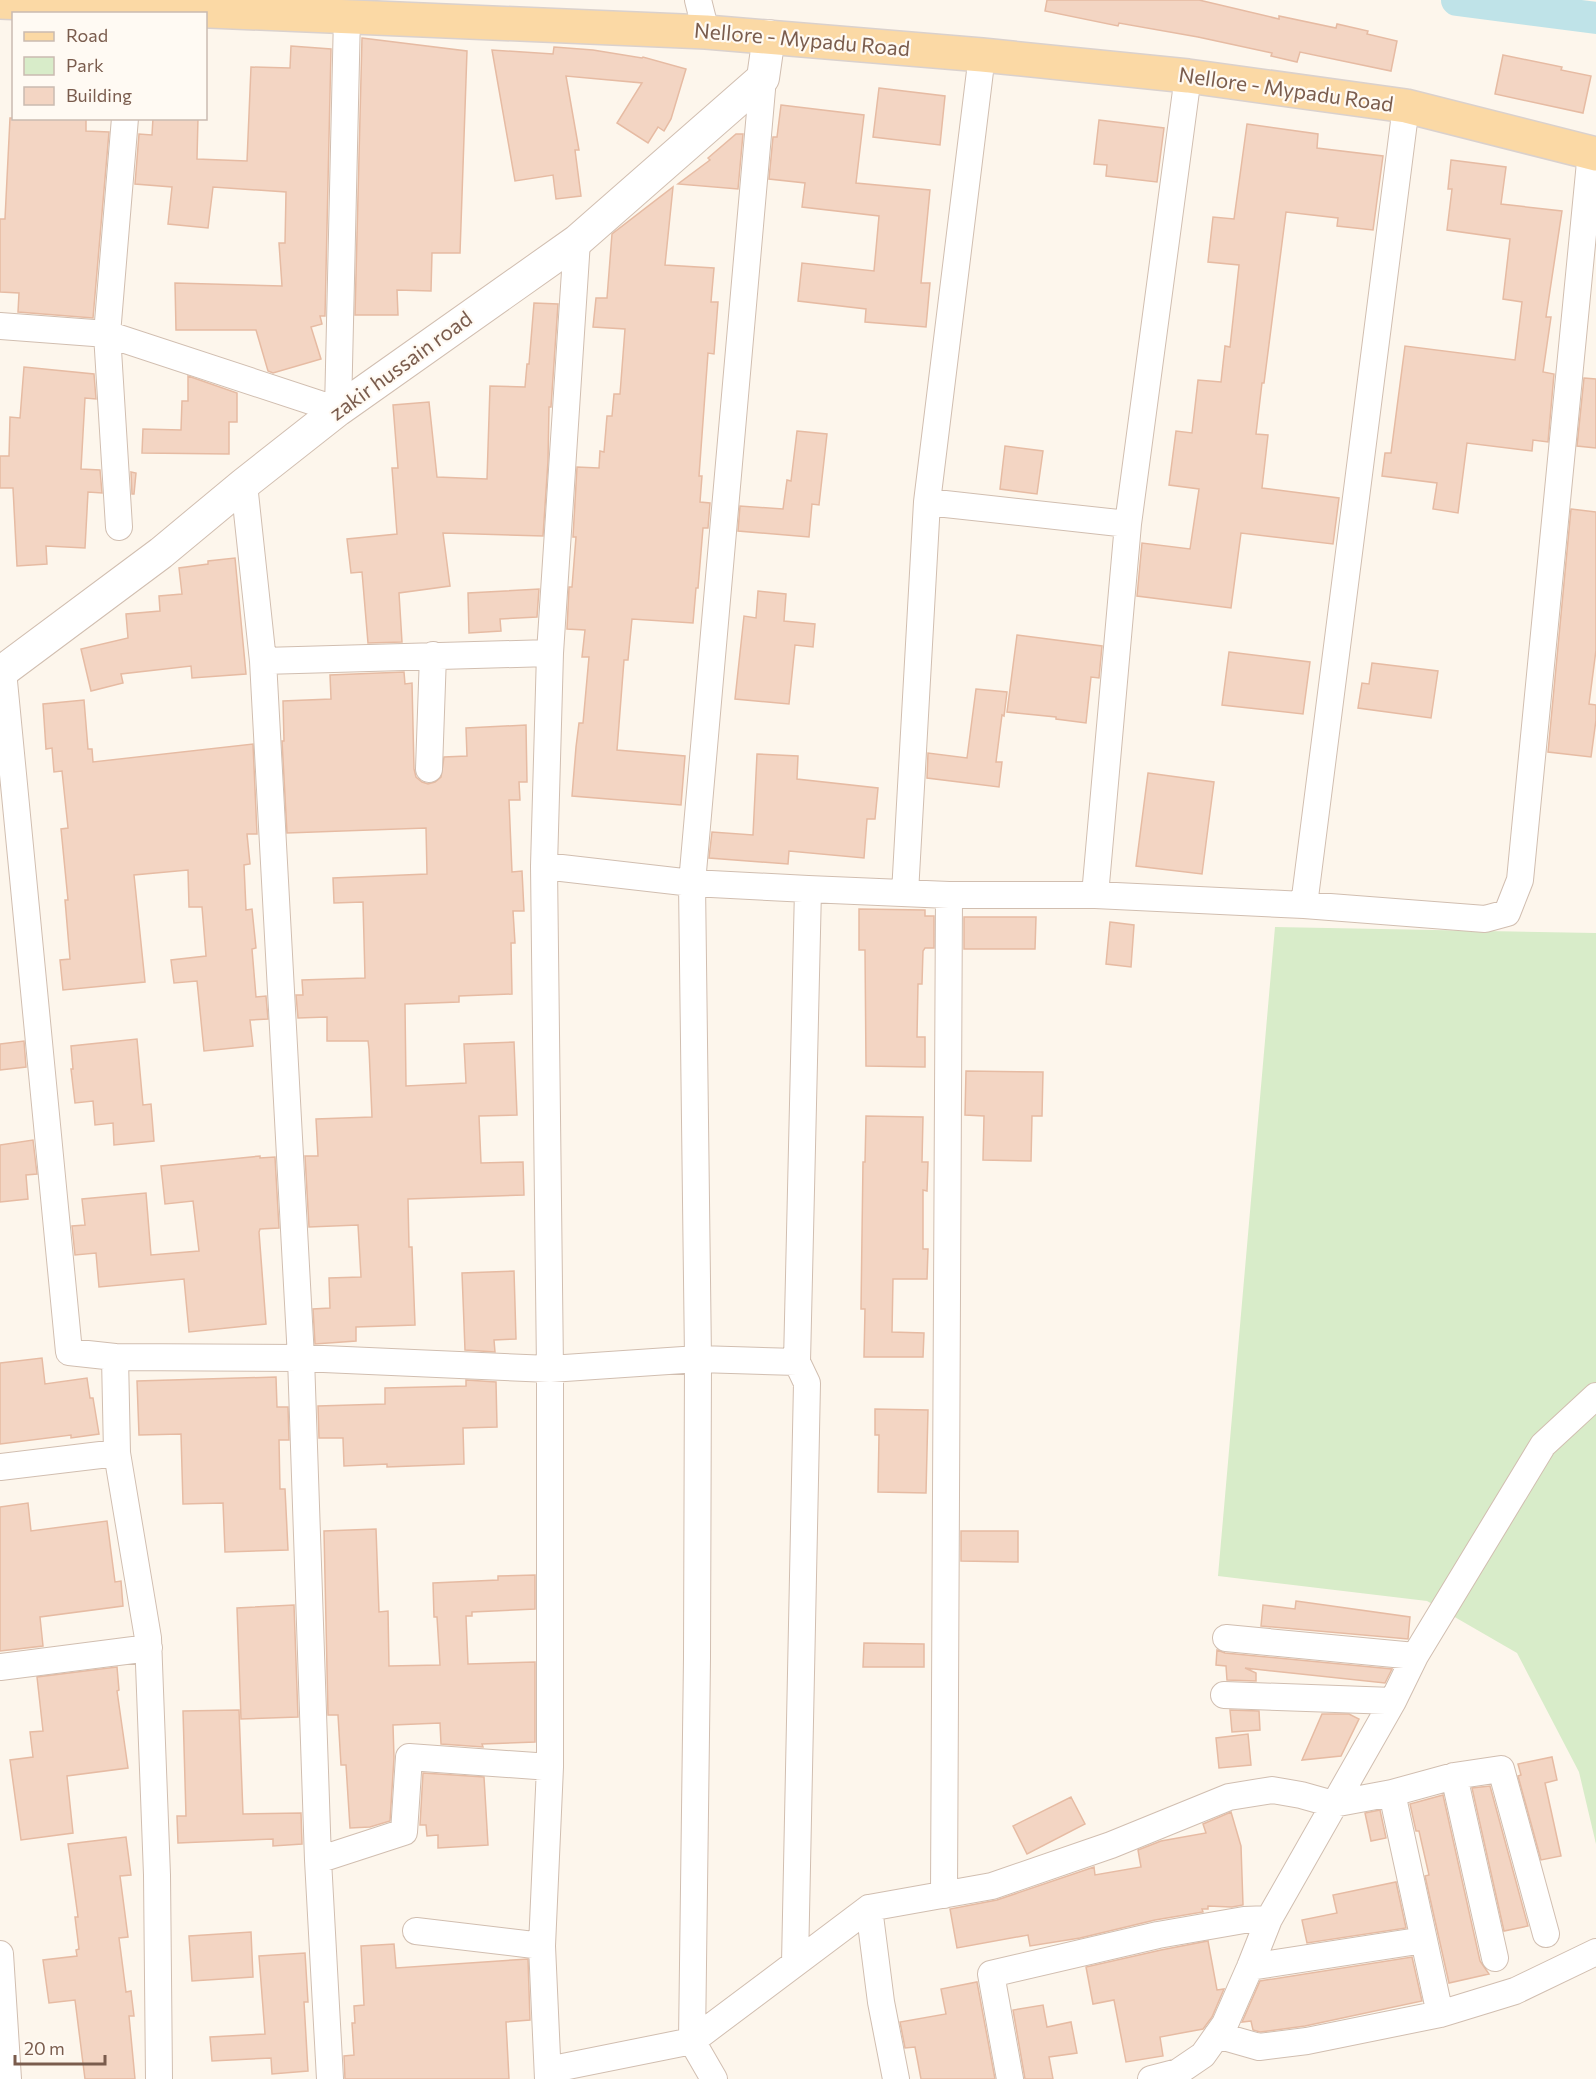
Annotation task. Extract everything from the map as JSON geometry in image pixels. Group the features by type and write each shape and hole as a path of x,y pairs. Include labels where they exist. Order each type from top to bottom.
{"main road":[{"name":"Nellore - Mypadu Road","path":"0,2 205,12"},
{"name":"Nellore - Mypadu Road","path":"207,12 706,32 982,55 1188,76 1406,106 1593,153"}],"street":[{"path":"698,0 706,32"},
{"path":"0,326 107,334 338,410 346,16"},
{"path":"714,2079 692,2041 698,1359 692,883 763,78 770,36"},
{"path":"905,893 927,502 982,55"},
{"path":"1095,895 1128,524 1188,76"},
{"name":"zakir hussain road","path":"2,672 161,553 338,410 577,241 763,78"},
{"path":"1304,905 1406,106"},
{"path":"118,527 107,334 125,120"},
{"path":"543,866 692,883 808,889 949,895 1095,895 1304,905 1485,919 1507,913 1520,880 1593,153"},
{"path":"577,241 550,653 543,866 550,1370 550,1767 542,1946 548,2075 692,2041 868,1908 992,1886 1112,1845 1229,1797 1272,1790 1333,1804 1392,1793 1454,1776 1501,1769 1546,1935"},
{"path":"244,484 263,661 301,1358 318,1860 330,2079"},
{"path":"927,502 1128,524"},
{"path":"263,661 550,653"},
{"path":"429,769 433,655"},
{"path":"2,672 69,1352 115,1357 301,1358 550,1370 698,1359 797,1362"},
{"path":"795,1964 807,1383 797,1362 808,889"},
{"path":"944,1895 949,895"},
{"path":"115,1357 117,1453 149,1648 157,1875 159,2079"},
{"path":"1151,2079 1178,2072 1203,2055 1225,2024 1269,1919 1393,1701 1415,1656 1543,1445 1596,1396"},
{"path":"0,1467 117,1453"},
{"path":"1226,1638 1415,1656"},
{"path":"0,1667 149,1648"},
{"path":"1224,1695 1393,1701"},
{"path":"318,1860 404,1832 409,1757 550,1767"},
{"path":"1454,1776 1495,1958"},
{"path":"1392,1793 1440,2013"},
{"path":"868,1908 881,2002 896,2079"},
{"path":"1010,2079 991,1974 1158,1935 1244,1920 1269,1919"},
{"path":"416,1931 542,1946"},
{"path":"1250,1967 1424,1940"},
{"path":"1217,2036 1259,2047 1307,2041 1440,2013 1515,1991 1596,1952"},
{"path":"0,1954 8,2079"}],"green space":[{"path":"1275,927 1596,933 1596,1844 1579,1772 1517,1653 1427,1601 1218,1576"}],"building":[{"path":"1047,0 1199,0 1279,19 1279,16 1336,28 1337,24 1397,41 1391,71 1300,52 1297,62 1271,56 1272,53 1198,37 1119,23 1118,26 1045,11"},
{"path":"362,38 467,51 460,253 432,253 431,291 397,290 398,315 355,315"},
{"path":"291,46 331,49 325,316 320,316 322,324 311,327 321,359 273,373 268,371 256,330 176,330 175,283 282,286 279,243 285,243 286,192 213,187 208,228 168,224 172,187 135,184 139,134 152,135 153,120 198,120 197,159 247,161 251,67 290,68"},
{"path":"554,47 643,57 686,69 671,119 664,131 658,127 648,143 617,123 642,83 566,76 579,150 575,150 581,196 556,199 553,175 515,181 492,50 553,54"},
{"path":"1503,55 1562,67 1561,70 1591,76 1583,113 1495,94"},
{"path":"879,88 945,96 940,145 873,137"},
{"path":"781,105 864,115 856,183 930,190 921,283 930,283 926,327 865,322 866,309 798,301 802,263 874,271 879,216 802,207 805,183 769,179 773,137 777,137"},
{"path":"10,118 12,120 86,120 86,131 109,132 93,318 18,312 19,293 0,292 0,219 5,219"},
{"path":"1099,120 1164,128 1157,182 1106,176 1107,165 1094,164"},
{"path":"1247,124 1318,134 1317,148 1383,156 1373,230 1337,226 1338,218 1286,212 1264,383 1262,383 1256,434 1268,435 1262,488 1339,498 1333,544 1241,533 1231,608 1137,596 1142,543 1190,549 1199,489 1169,485 1176,431 1192,433 1198,380 1221,382 1225,346 1230,347 1239,265 1208,262 1213,217 1234,219"},
{"path":"736,134 743,134 738,189 678,184 710,160 708,158"},
{"path":"1451,160 1506,167 1501,204 1562,211 1546,317 1551,317 1543,372 1554,374 1548,442 1533,440 1532,451 1467,443 1458,513 1433,509 1437,483 1382,476 1385,453 1391,453 1405,346 1515,360 1522,302 1503,299 1510,239 1447,230 1452,189 1448,189"},
{"path":"673,187 665,265 714,268 711,302 718,302 714,354 708,353 699,476 702,476 700,502 710,503 708,528 703,528 693,623 632,619 628,660 624,660 617,750 685,756 681,805 572,796 579,723 583,723 589,657 582,657 585,630 567,629 569,587 572,587 576,537 573,537 577,467 599,468 600,451 604,452 607,416 612,416 614,394 620,394 625,329 593,327 596,298 607,298 612,234"},
{"path":"534,303 558,304 551,407 549,407 543,536 443,533 450,586 399,593 402,642 368,643 362,572 351,573 347,539 397,534 392,468 398,468 393,405 429,402 437,477 487,479 490,386 525,387"},
{"path":"24,367 94,374 96,399 85,398 81,469 100,470 102,493 88,492 85,548 46,546 47,564 17,566 13,488 0,488 0,456 9,456 10,417 20,418"},
{"path":"188,376 237,393 237,422 229,422 229,454 142,453 143,429 181,430 182,401 188,401"},
{"path":"1584,378 1596,379 1596,448 1577,446"},
{"path":"797,431 827,434 819,505 812,504 809,537 738,531 740,506 783,509 787,480 791,481"},
{"path":"1005,446 1043,451 1037,494 1000,489"},
{"path":"131,472 136,473 134,494 132,494"},
{"path":"1571,509 1596,512 1596,650 1589,704 1596,705 1596,720 1591,757 1548,752"},
{"path":"235,558 246,674 192,678 191,666 121,674 123,683 91,691 81,649 128,638 126,614 160,611 159,596 182,594 179,568"},
{"path":"539,589 537,617 500,619 501,631 469,633 468,593"},
{"path":"758,591 786,594 784,621 815,624 813,647 795,645 789,704 735,699 744,616 756,618"},
{"path":"1017,635 1102,646 1099,678 1091,677 1086,723 1056,719 1056,717 1007,712"},
{"path":"1229,652 1310,662 1303,714 1222,705"},
{"path":"1372,663 1438,671 1431,718 1358,708 1362,683 1369,684"},
{"path":"404,672 405,684 412,683 414,769 416,777 422,782 428,784 441,777 444,757 467,756 466,728 526,725 527,782 519,782 520,800 509,800 512,872 522,871 524,911 513,911 515,943 511,943 512,994 459,996 459,1002 405,1004 406,1086 466,1083 464,1044 514,1042 517,1115 479,1116 481,1163 523,1162 524,1195 408,1199 415,1325 356,1327 356,1341 315,1344 313,1309 330,1308 329,1278 361,1277 358,1225 309,1227 305,1156 318,1156 316,1119 372,1117 369,1049 368,1041 327,1041 327,1017 298,1018 296,995 303,995 302,980 365,978 363,902 334,903 333,878 427,874 426,828 287,833 282,741 284,741 283,701 331,699 330,675"},
{"path":"976,689 1007,692 996,762 1002,762 999,787 927,778 928,753 967,758"},
{"path":"84,700 88,749 92,749 93,762 253,744 257,834 247,834 250,864 244,865 246,910 252,909 256,948 252,949 256,997 266,996 268,1019 250,1020 253,1046 204,1051 197,981 174,983 171,960 206,956 202,907 189,907 188,870 134,875 145,982 63,990 60,960 70,959 65,900 68,900 61,829 68,828 62,771 54,772 52,748 46,749 43,704"},
{"path":"757,754 798,756 797,779 878,788 875,819 867,819 864,858 789,851 788,864 709,858 712,832 753,835"},
{"path":"1148,773 1214,782 1202,874 1136,866"},
{"path":"859,909 925,910 925,916 934,916 934,948 925,948 923,951 922,984 918,984 917,1037 925,1037 925,1067 866,1066 865,950 859,950"},
{"path":"964,917 1036,917 1035,949 964,949"},
{"path":"1110,922 1134,925 1131,967 1106,964"},
{"path":"137,1039 143,1105 151,1104 154,1141 114,1145 113,1123 95,1125 93,1101 75,1103 71,1046"},
{"path":"24,1041 26,1067 0,1070 0,1044"},
{"path":"966,1071 1043,1072 1042,1116 1032,1116 1031,1161 983,1160 984,1116 965,1115"},
{"path":"866,1116 923,1117 922,1162 928,1162 927,1191 923,1190 923,1249 928,1249 927,1279 893,1279 892,1332 924,1333 923,1357 864,1357 865,1309 861,1309 863,1162 865,1162"},
{"path":"33,1140 37,1174 26,1175 28,1199 0,1202 0,1145"},
{"path":"260,1156 260,1158 275,1157 279,1228 260,1229 259,1232 266,1324 189,1332 184,1279 99,1287 96,1253 75,1255 72,1226 85,1225 82,1199 146,1193 151,1255 199,1251 193,1201 165,1204 161,1166"},
{"path":"514,1271 516,1339 494,1340 495,1352 465,1350 462,1273"},
{"path":"42,1358 45,1384 87,1378 99,1434 71,1438 71,1435 0,1444 0,1363"},
{"path":"276,1377 277,1407 288,1407 289,1440 279,1440 280,1489 285,1489 288,1550 225,1552 223,1503 183,1504 181,1434 139,1435 137,1381"},
{"path":"466,1380 496,1382 497,1427 463,1428 464,1464 344,1466 343,1438 319,1438 318,1406 385,1404 385,1388 466,1386"},
{"path":"875,1409 928,1410 926,1493 878,1492 879,1435 875,1435"},
{"path":"28,1503 31,1531 107,1521 115,1582 121,1581 123,1606 40,1617 43,1646 0,1651 0,1507"},
{"path":"376,1529 379,1612 388,1611 389,1666 440,1665 437,1617 434,1617 433,1583 498,1580 498,1576 535,1575 535,1609 472,1612 472,1616 466,1616 468,1664 535,1662 535,1742 482,1744 483,1747 441,1744 440,1723 393,1725 394,1758 390,1821 370,1827 350,1828 346,1765 341,1765 338,1715 328,1715 324,1531"},
{"path":"961,1531 1018,1531 1018,1562 961,1561"},
{"path":"1296,1601 1410,1617 1408,1639 1261,1626 1263,1605 1295,1609"},
{"path":"294,1605 298,1717 241,1719 237,1608"},
{"path":"864,1643 924,1644 924,1667 863,1667"},
{"path":"1217,1650 1225,1653 1392,1669 1385,1683 1245,1668 1256,1673 1256,1681 1227,1680 1226,1666 1216,1665"},
{"path":"117,1667 119,1690 117,1691 128,1768 67,1776 73,1833 21,1840 10,1760 33,1757 30,1732 43,1731 37,1677"},
{"path":"239,1710 243,1814 301,1813 302,1844 273,1846 273,1839 178,1843 177,1816 186,1816 183,1711"},
{"path":"1230,1710 1259,1711 1260,1730 1232,1732"},
{"path":"1322,1714 1349,1714 1359,1719 1341,1756 1302,1760"},
{"path":"1248,1734 1251,1765 1219,1768 1216,1738"},
{"path":"1552,1757 1557,1780 1545,1783 1561,1856 1541,1860 1518,1776 1521,1775 1518,1764"},
{"path":"423,1773 484,1777 488,1845 438,1848 438,1835 427,1836 426,1825 420,1825"},
{"path":"1490,1786 1528,1926 1504,1931 1472,1788"},
{"path":"1443,1795 1480,1961 1489,1974 1449,1983 1425,1876 1429,1875 1410,1804"},
{"path":"1071,1797 1085,1824 1027,1854 1013,1826"},
{"path":"1380,1810 1386,1838 1371,1841 1365,1813"},
{"path":"1231,1812 1241,1846 1243,1905 1208,1906 1208,1909 1202,1909 1203,1912 1030,1946 1028,1935 957,1948 950,1909 997,1900 1094,1867 1095,1875 1141,1867 1138,1850 1161,1841 1206,1833 1203,1824"},
{"path":"126,1837 131,1875 120,1876 128,1937 119,1938 126,1992 131,1991 134,2016 129,2016 135,2079 85,2079 75,2000 49,2003 43,1960 77,1956 76,1950 79,1949 75,1917 78,1917 68,1844"},
{"path":"1396,1882 1406,1928 1307,1943 1302,1920 1337,1913 1333,1895"},
{"path":"251,1932 253,1977 192,1981 189,1936"},
{"path":"1208,1941 1217,1990 1224,1989 1212,2017 1203,2029 1160,2037 1163,2056 1126,2062 1114,2000 1093,2004 1086,1967"},
{"path":"394,1944 396,1968 528,1959 530,2020 506,2022 509,2079 345,2079 344,2056 354,2055 352,2023 355,2023 354,2006 364,2005 361,1946"},
{"path":"305,1953 308,2002 304,2002 308,2071 272,2074 271,2058 212,2061 210,2037 265,2034 259,1956"},
{"path":"1412,1957 1422,2001 1305,2026 1260,2032 1253,2030 1251,2021 1242,2022 1260,1981"},
{"path":"977,1982 995,2079 921,2079 915,2047 905,2048 900,2022 946,2014 941,1989"},
{"path":"1043,2005 1047,2027 1071,2022 1077,2053 1049,2057 1053,2079 1025,2079 1013,2010"}],"waterway":[{"path":"1457,0 1596,18"}]}
